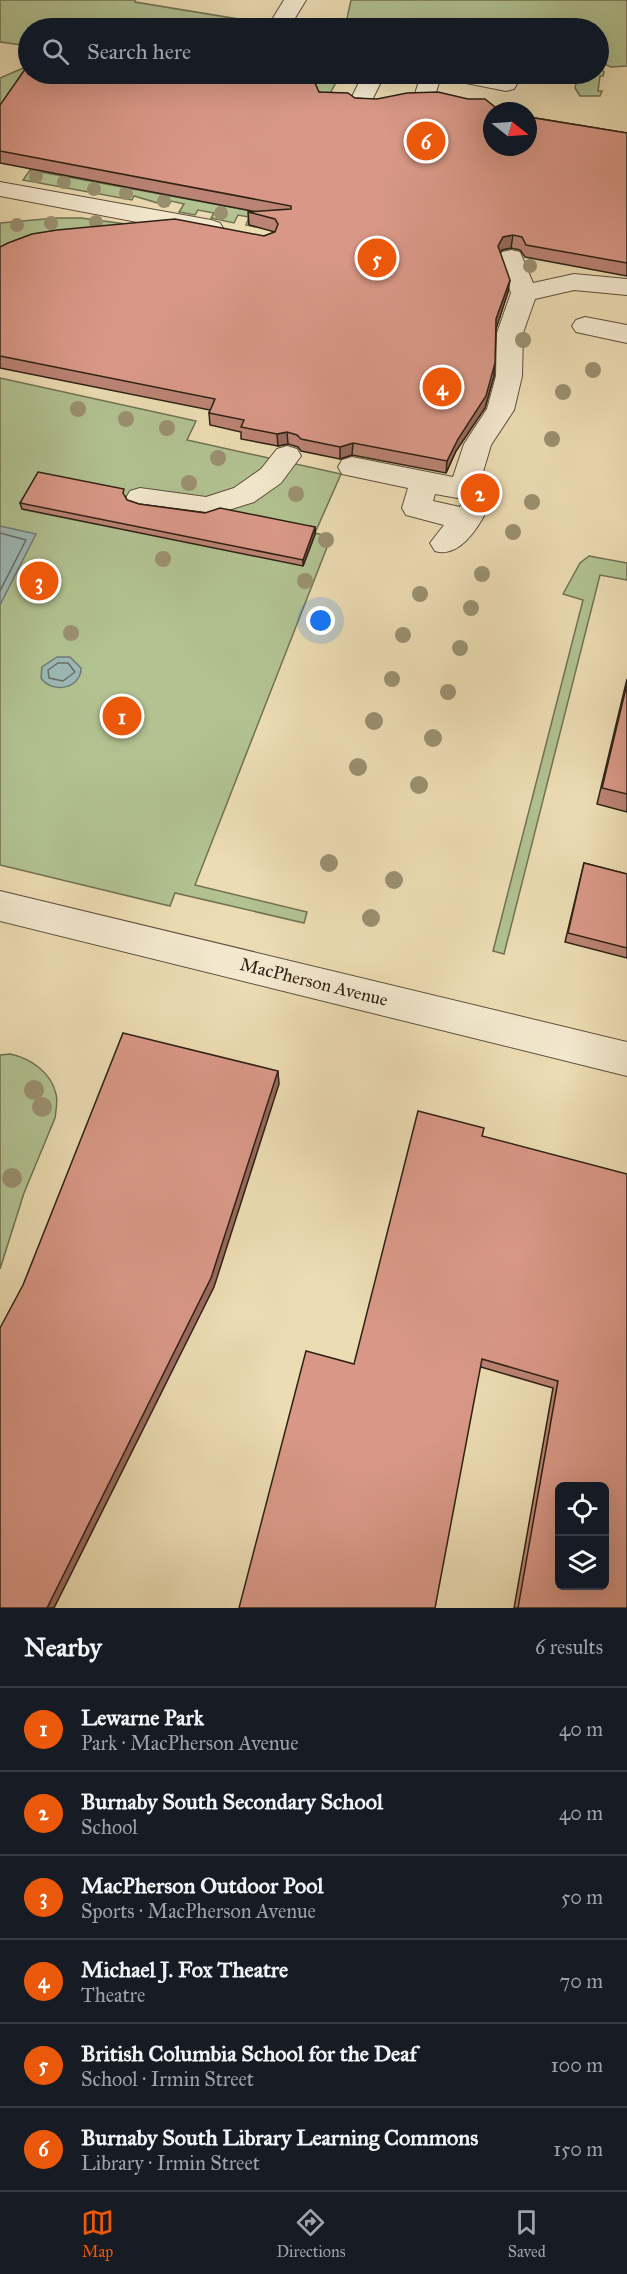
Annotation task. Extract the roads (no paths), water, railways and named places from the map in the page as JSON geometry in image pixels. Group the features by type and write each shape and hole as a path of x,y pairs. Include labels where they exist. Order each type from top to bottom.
{"street":[{"path":"391,84 407,90 506,84"},
{"path":"0,189 230,232"},
{"path":"463,489 478,444 500,410 500,398 509,376 510,333 514,306 504,267"},
{"path":"514,306 574,282 627,286"},
{"path":"514,306 552,308"},
{"path":"585,326 627,334"},
{"path":"140,498 206,507 244,495 272,476 287,456"},
{"path":"351,467 432,479 481,492 472,513 445,543"},
{"path":"432,479 416,508 467,519"},
{"name":"MacPherson Avenue","path":"0,906 627,1059"}],"water":[{"path":"0,526 36,534 0,605"},
{"path":"57,657 70,657 81,668 80,675 71,685 52,686 41,678 42,667"}],"place":[{"name":"Burnaby South Library Learning Commons","path":"426,141"},
{"name":"British Columbia School for the Deaf","path":"377,258"},
{"name":"Michael J. Fox Theatre","path":"442,387"},
{"name":"Burnaby South Secondary School","path":"480,493"},
{"name":"MacPherson Outdoor Pool","path":"39,581"},
{"name":"Lewarne Park","path":"122,716"}]}
